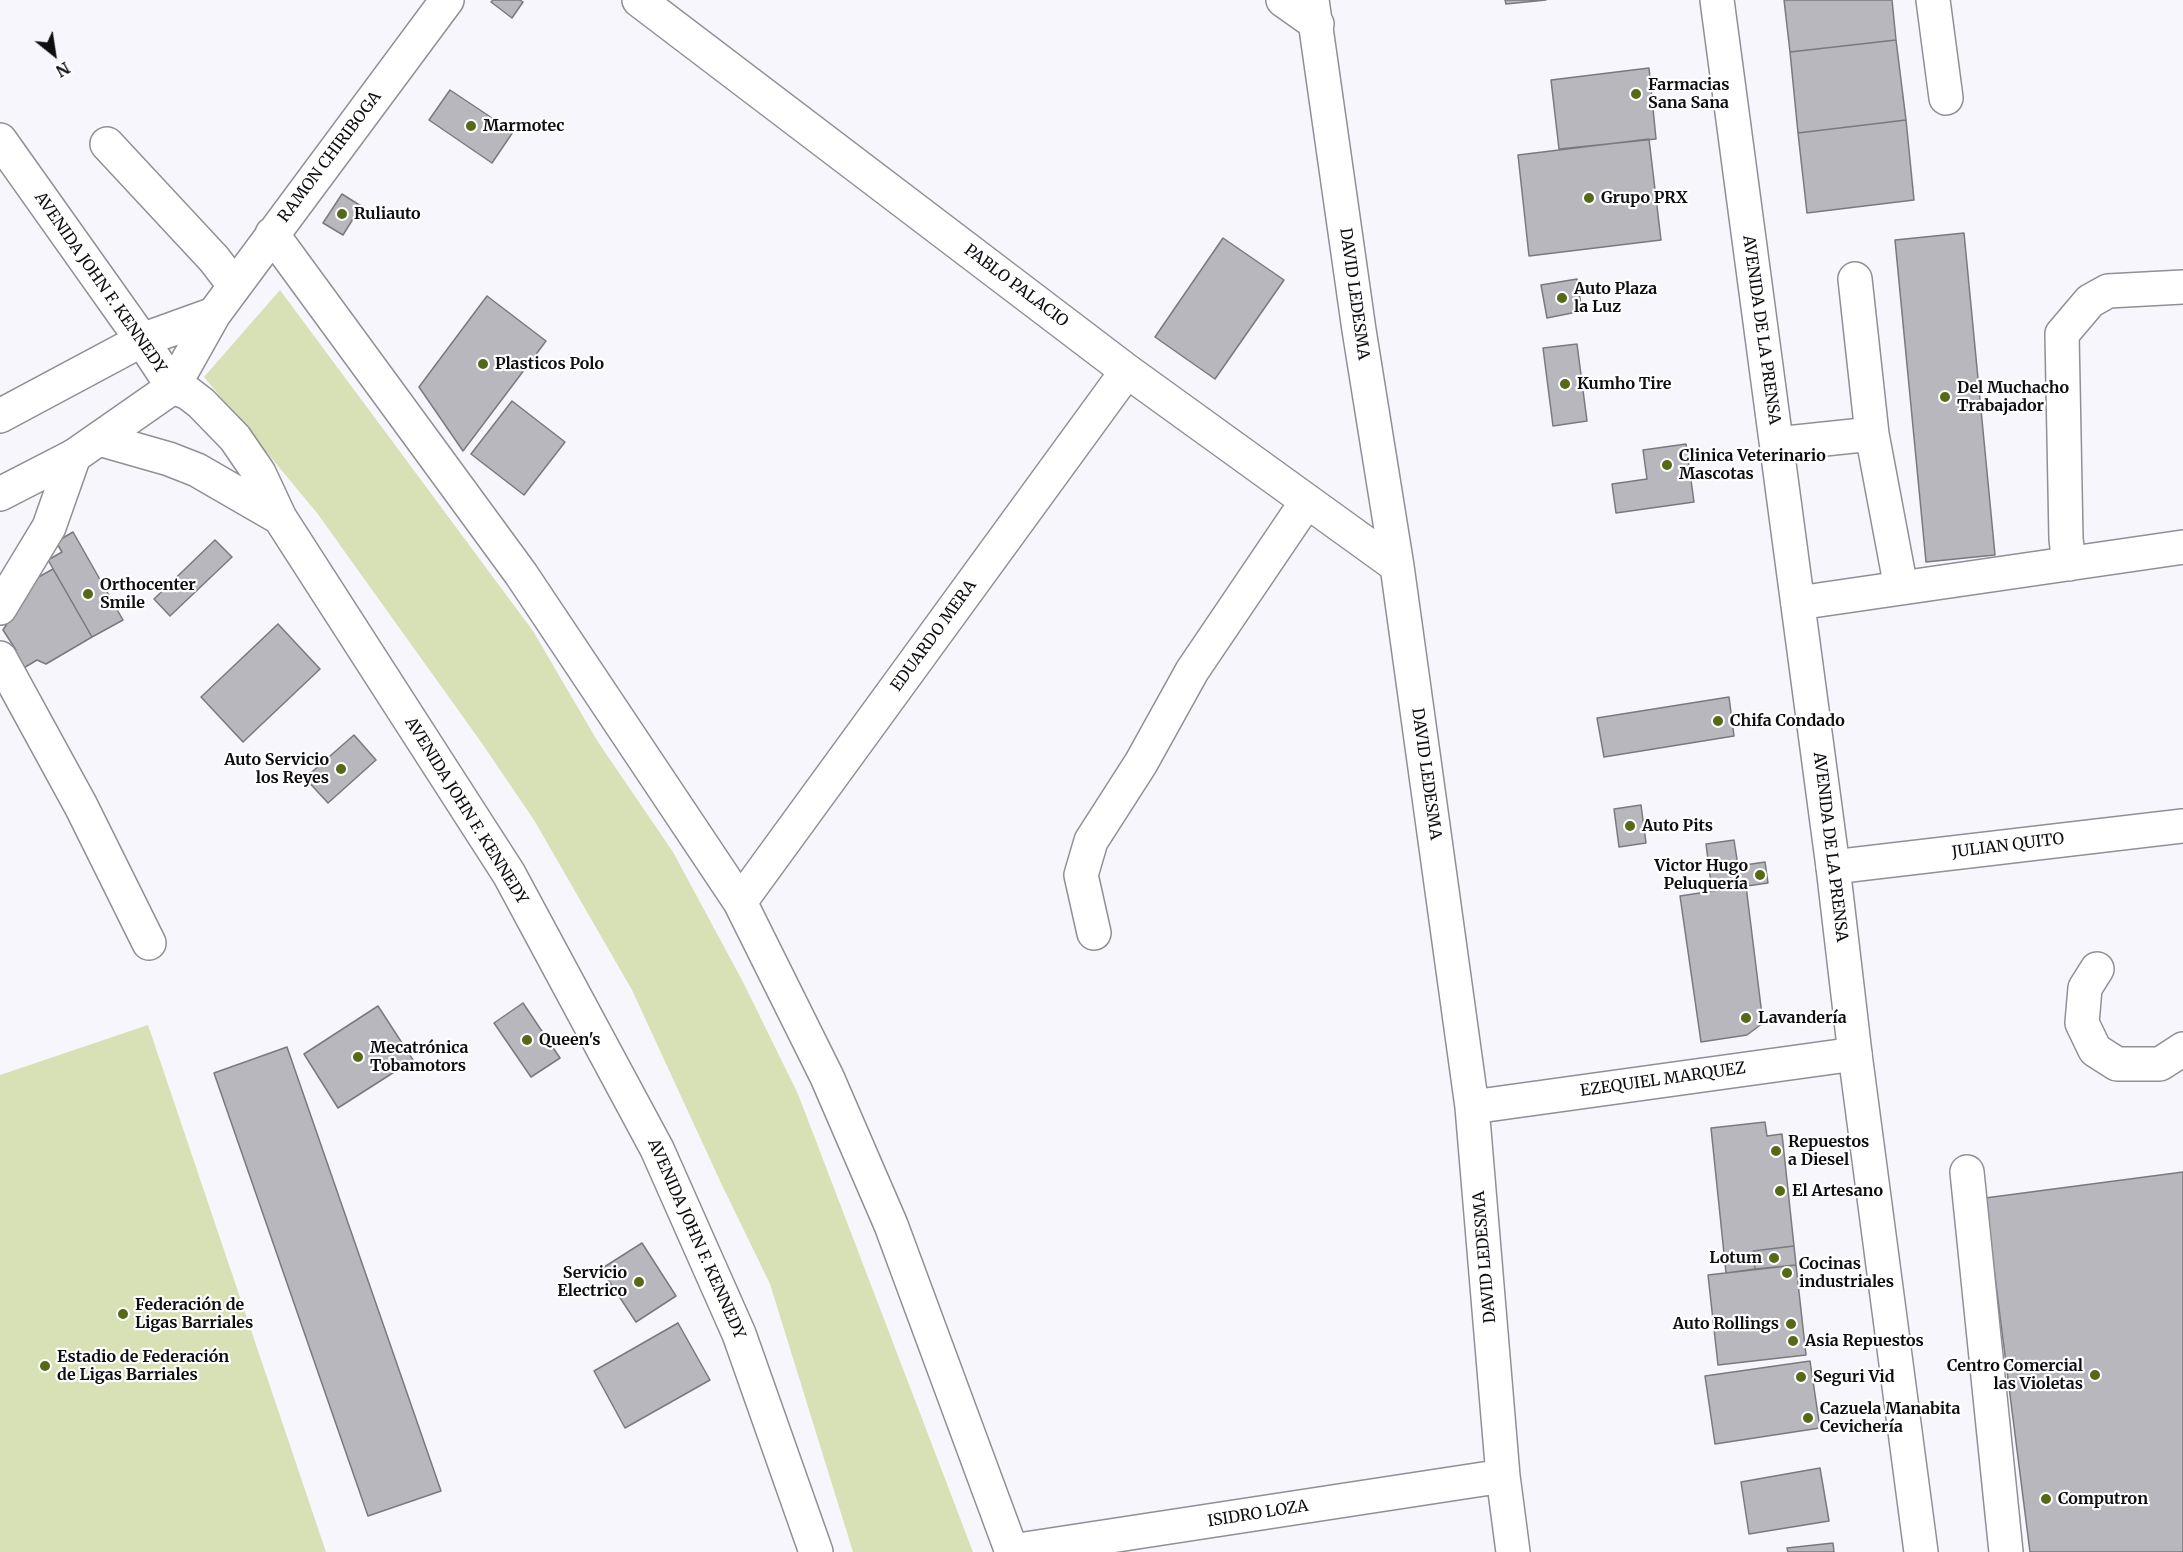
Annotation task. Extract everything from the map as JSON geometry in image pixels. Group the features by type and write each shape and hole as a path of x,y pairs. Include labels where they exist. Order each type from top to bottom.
{"street":[{"name":"RAMON CHIRIBOGA","path":"0,494 86,447 173,387 214,314 234,285 447,0"},
{"name":"PABLO PALACIO","path":"639,0 1127,371 1397,566"},
{"path":"1283,0 1314,12"},
{"name":"AVENIDA DE LA PRENSA","path":"1717,0 1833,867 1855,1054 1921,1552"},
{"path":"1933,0 1946,98"},
{"name":"DAVID LEDESMA","path":"1314,12 1359,330 1397,566 1472,1107 1503,1476 1514,1552"},
{"name":"AVENIDA JOHN F. KENNEDY","path":"0,140 173,387 188,393 201,403 235,438 259,473 280,518 509,874 657,1149 739,1334 816,1552"},
{"path":"107,144 214,259 234,285"},
{"path":"272,234 521,574 740,902 827,1077 891,1226 1012,1551"},
{"path":"1855,279 1872,434 1901,588"},
{"path":"2069,564 2066,539 2062,334 2090,301 2108,291 2183,287"},
{"path":"0,416 141,340 214,314"},
{"name":"EDUARDO MERA","path":"740,902 1127,371"},
{"path":"1777,444 1872,434"},
{"path":"0,608 49,527 86,447 169,459 197,470 280,518"},
{"path":"1094,933 1081,875 1091,841 1141,763 1192,671 1307,501"},
{"path":"1798,603 2183,547"},
{"path":"0,658 81,806 149,943"},
{"name":"JULIAN QUITO","path":"1833,867 2183,826"},
{"path":"2097,969 2085,988 2082,1023 2095,1050 2117,1064 2160,1064 2183,1049"},
{"name":"EZEQUIEL MARQUEZ","path":"1472,1107 1855,1054"},
{"path":"1967,1172 2006,1552"},
{"name":"ISIDRO LOZA","path":"1012,1551 1503,1476"}],"green space":[{"path":"280,290 533,631 598,742 673,852 743,982 798,1094 973,1552 853,1552 770,1284 632,990 534,820 481,742 317,513 204,377"},
{"name":"Federación de Ligas Barriales","path":"148,1025 326,1552 0,1552 0,1075"}],"building":[{"path":"493,0 523,2 512,18 491,2"},
{"path":"1505,0 1546,0 1506,4"},
{"path":"1784,0 1892,0 1896,40 1790,52"},
{"path":"1896,40 1906,120 1798,133 1790,52"},
{"path":"1649,68 1656,139 1559,149 1551,80"},
{"name":"Marmotec","path":"450,90 513,132 492,163 429,120"},
{"path":"1906,120 1914,200 1807,213 1798,133"},
{"name":"Grupo PRX","path":"1649,139 1661,240 1529,256 1518,155"},
{"name":"Ruliauto","path":"342,194 361,206 343,235 323,223"},
{"name":"Del Muchacho Trabajador","path":"1964,233 1995,555 1926,562 1895,240"},
{"path":"1223,238 1284,280 1215,379 1155,337"},
{"name":"Auto Plaza la Luz","path":"1577,279 1582,311 1547,318 1541,285"},
{"name":"Plasticos Polo","path":"487,296 546,341 463,451 419,387"},
{"name":"Kumho Tire","path":"1577,344 1587,421 1553,426 1543,348"},
{"path":"512,401 565,442 524,495 471,454"},
{"name":"Clinica Veterinario Mascotas","path":"1686,444 1694,502 1616,513 1612,484 1647,479 1643,450"},
{"name":"Orthocenter Smile","path":"73,532 123,620 92,637 48,560 62,552 56,542"},
{"path":"215,540 232,557 170,616 154,599"},
{"path":"53,569 92,637 46,664 37,660 17,672 7,656 16,650 3,630 35,579"},
{"path":"278,624 320,669 243,742 201,697"},
{"path":"1729,697 1734,736 1604,757 1597,718"},
{"name":"Auto Servicio los Reyes","path":"354,735 376,760 328,803 305,778"},
{"name":"Auto Pits","path":"1641,805 1646,843 1619,847 1614,809"},
{"path":"1734,840 1738,866 1765,862 1768,883 1712,891 1706,844"},
{"path":"1746,886 1763,1023 1747,1035 1701,1042 1680,896"},
{"name":"Queen's","path":"523,1003 560,1058 531,1077 494,1023"},
{"name":"Mecatrónica Tobamotors","path":"378,1006 413,1060 338,1108 304,1054"},
{"path":"287,1047 441,1491 368,1516 214,1073"},
{"path":"1765,1122 1767,1136 1782,1134 1794,1246 1753,1251 1755,1269 1726,1273 1711,1128"},
{"name":"Centro Comercial las Violetas","path":"2183,1172 2183,1552 2030,1552 1985,1198"},
{"name":"Servicio Electrico","path":"642,1243 676,1296 636,1322 601,1269"},
{"name":"Lotum","path":"1794,1246 1796,1265 1755,1269 1753,1251"},
{"path":"1796,1265 1806,1355 1718,1365 1708,1275"},
{"path":"678,1323 710,1380 625,1428 594,1371"},
{"path":"1810,1361 1820,1428 1715,1444 1705,1376"},
{"path":"1820,1468 1829,1521 1749,1534 1741,1482"},
{"path":"1833,1543 1834,1552 1788,1552 1787,1548"}],"place":[{"name":"Farmacias Sana Sana","path":"1636,94"},
{"name":"Marmotec","path":"471,126"},
{"name":"Grupo PRX","path":"1589,198"},
{"name":"Ruliauto","path":"342,214"},
{"name":"Auto Plaza la Luz","path":"1562,298"},
{"name":"Plasticos Polo","path":"483,364"},
{"name":"Kumho Tire","path":"1565,384"},
{"name":"Del Muchacho Trabajador","path":"1945,397"},
{"name":"Clinica Veterinario Mascotas","path":"1667,465"},
{"name":"Orthocenter Smile","path":"88,594"},
{"name":"Chifa Condado","path":"1718,721"},
{"name":"Auto Servicio los Reyes","path":"341,769"},
{"name":"Auto Pits","path":"1630,826"},
{"name":"Victor Hugo Peluquería","path":"1760,875"},
{"name":"Lavandería","path":"1746,1018"},
{"name":"Queen's","path":"527,1040"},
{"name":"Mecatrónica Tobamotors","path":"358,1057"},
{"name":"Repuestos a Diesel","path":"1776,1151"},
{"name":"El Artesano","path":"1780,1191"},
{"name":"Lotum","path":"1774,1258"},
{"name":"Cocinas industriales","path":"1787,1273"},
{"name":"Servicio Electrico","path":"639,1282"},
{"name":"Federación de Ligas Barriales","path":"123,1314"},
{"name":"Auto Rollings","path":"1791,1324"},
{"name":"Asia Repuestos","path":"1793,1341"},
{"name":"Estadio de Federación de Ligas Barriales","path":"45,1366"},
{"name":"Centro Comercial las Violetas","path":"2095,1375"},
{"name":"Seguri Vid","path":"1801,1377"},
{"name":"Cazuela Manabita Cevichería","path":"1808,1418"},
{"name":"Computron","path":"2046,1499"}]}
